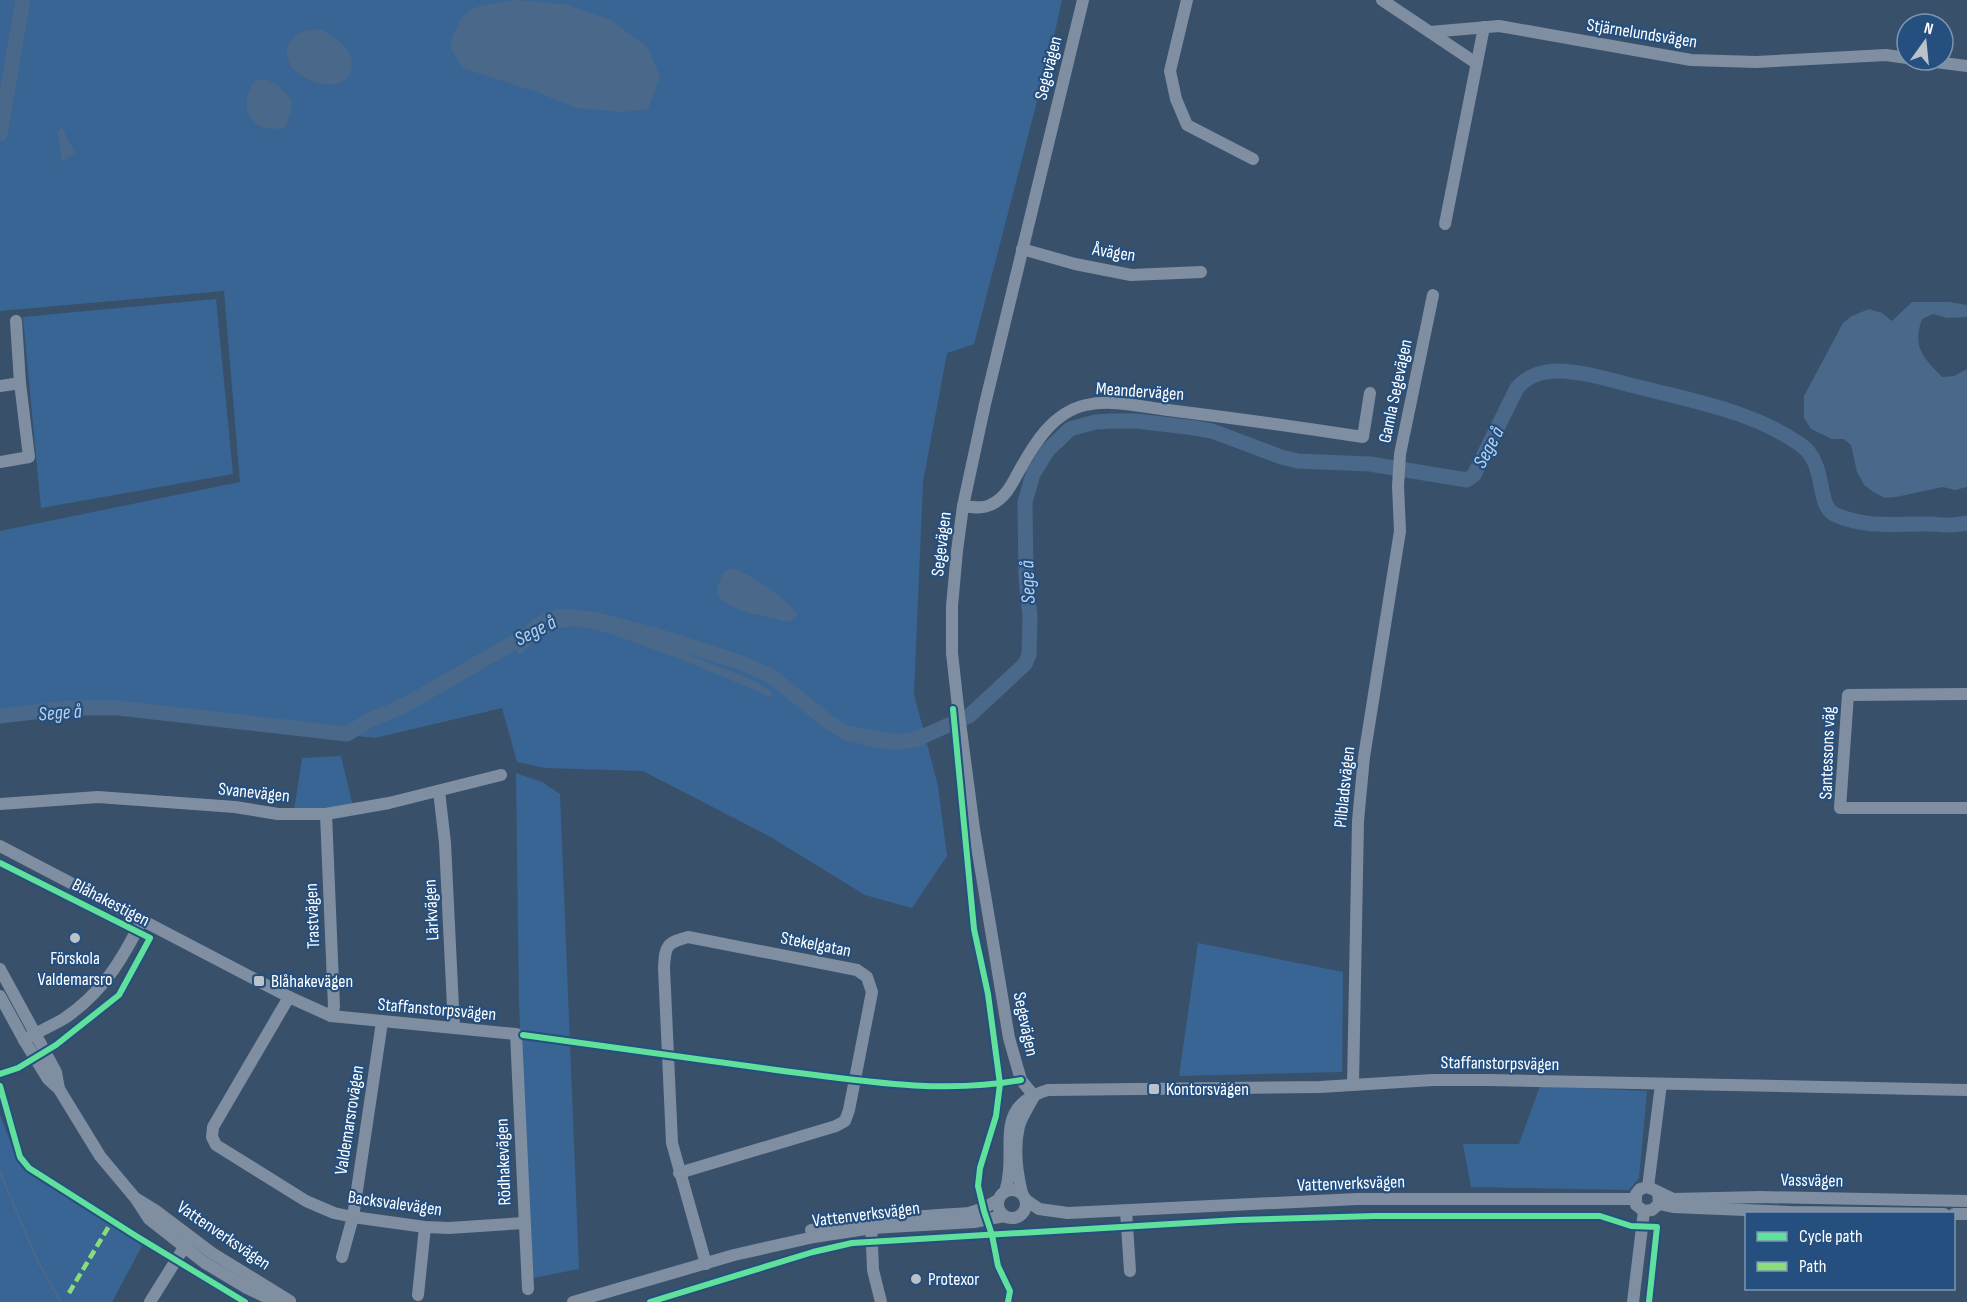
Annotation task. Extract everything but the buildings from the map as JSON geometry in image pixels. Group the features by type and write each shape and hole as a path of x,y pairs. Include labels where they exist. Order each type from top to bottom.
{"street":[{"name":"Segevägen","path":"1034,1096 1021,1080 1009,1038 974,829 952,653 952,606 963,506 987,393 1083,0"},
{"path":"1187,0 1170,70 1176,99 1187,125 1253,159"},
{"path":"1382,0 1476,63"},
{"name":"Stjärnelundsvägen","path":"1430,32 1499,26 1623,50 1691,60 1756,62 1895,57"},
{"path":"1445,224 1484,27"},
{"name":"Åvägen","path":"1023,249 1075,264 1131,275 1202,272"},
{"name":"Gamla Segevägen","path":"1398,491 1400,454 1433,295"},
{"path":"0,462 29,457 20,383 16,321"},
{"path":"0,386 20,383"},
{"name":"Meandervägen","path":"963,506 987,507 1000,499 1010,487 1033,447 1049,427 1068,413 1086,405 1118,404 1253,420 1363,437 1370,393"},
{"name":"Pilbladsvägen","path":"1353,1085 1358,821 1364,757 1400,531 1398,491"},
{"name":"Santessons väg","path":"1967,694 1848,695 1840,808 1967,808"},
{"name":"Svanevägen","path":"0,804 98,797 235,807 278,814 326,814 389,804 501,775"},
{"name":"Lärkvägen","path":"439,790 445,843 454,1028"},
{"name":"Trastvägen","path":"326,814 334,1007 331,1016"},
{"name":"Staffanstorpsvägen","path":"0,846 289,997 331,1016 516,1034"},
{"path":"24,1040 64,1018 100,989 114,971 142,920"},
{"name":"Stekelgatan","path":"679,1173 836,1126 845,1121 872,992 867,977 857,970 688,937 672,941 665,950 672,1143 679,1173 706,1264"},
{"name":"Vattenverksvägen","path":"0,969 56,1072 59,1089"},
{"name":"Vattenverksvägen","path":"0,996 48,1079 59,1089 100,1156 136,1199 155,1210 187,1242 247,1288 267,1298 284,1302"},
{"name":"Backsvalevägen","path":"289,997 211,1130 216,1145 293,1193 320,1207 353,1217 449,1228 524,1223"},
{"name":"Valdemarsrovägen","path":"342,1257 353,1217 382,1022"},
{"name":"Rödhakevägen","path":"516,1034 528,1288"},
{"name":"Staffanstorpsvägen","path":"1034,1096 1048,1090 1059,1089 1353,1085 1432,1080 1967,1090"},
{"path":"1655,1194 1640,1189 1635,1199 1636,1205 1644,1211 1652,1210 1655,1194 1661,1084"},
{"path":"1034,1096 1022,1118 1018,1132 1018,1177 1024,1197 1024,1211 1019,1216 1011,1218 999,1211 1001,1196 1010,1172 1009,1135 1019,1105 1034,1096"},
{"path":"1001,1196 1013,1190 1024,1197"},
{"name":"Vassvägen","path":"1655,1194 1673,1199 1770,1197 1967,1201"},
{"name":"Vassvägen","path":"1655,1194 1673,1207 1791,1212"},
{"name":"Vattenverksvägen","path":"872,1224 969,1213 1001,1196"},
{"name":"Vattenverksvägen","path":"1024,1197 1039,1209 1068,1213 1357,1199 1635,1199"},
{"path":"1126,1211 1130,1271"},
{"path":"1633,1302 1644,1211"},
{"name":"Vattenverksvägen","path":"1019,1216 1055,1216 1068,1213"},
{"name":"Vattenverksvägen","path":"580,1301 706,1264 734,1255 746,1248 845,1222 967,1223 1004,1216"},
{"path":"872,1224 873,1270 881,1302"},
{"path":"418,1296 425,1227"},
{"path":"150,1302 187,1242"},
{"name":"Vattenverksvägen","path":"187,1242 273,1289 291,1302"}],"shaded area":[{"path":"0,0 1062,0 974,344 947,353 923,482 914,694 938,786 947,856 912,908 865,895 769,836 643,771 545,768 517,762 502,708 375,738 118,708 68,708 0,716 0,531 240,482 224,291 0,311"},
{"path":"516,0 564,4 611,20 648,48 660,77 648,109 624,112 576,108 537,92 462,68 450,47 465,14 480,6"},
{"path":"320,29 341,43 349,53 352,65 348,77 339,83 314,82 302,76 292,67 287,56 289,44 295,36 306,31"},
{"path":"266,79 281,88 292,101 291,112 285,127 263,128 250,117 247,100 250,90 256,80"},
{"path":"62,128 75,153 62,162 57,133"},
{"path":"216,299 233,474 41,508 23,317"},
{"path":"1912,302 1949,302 1967,305 1967,317 1947,318 1933,314 1922,319 1918,337 1921,351 1942,377 1954,376 1967,369 1967,487 1955,490 1943,487 1885,498 1864,485 1857,472 1851,445 1844,439 1832,439 1811,429 1804,418 1804,396 1843,323 1852,316 1869,309 1882,313 1892,321"},
{"path":"733,568 768,588 798,614 790,621 782,621 744,611 725,603 719,597 717,588 724,572"},
{"path":"567,620 605,626 644,637 761,684 773,693 770,697 658,651 615,635 586,628 560,628 535,641 520,655 515,648 552,622"},
{"path":"822,720 858,739 883,745 924,741 924,745 904,749 868,746 829,730 819,724"},
{"path":"341,756 353,807 294,811 302,758"},
{"path":"516,773 542,782 560,794 579,1269 533,1278 519,1005"},
{"path":"1198,943 1343,972 1342,1072 1179,1076"},
{"path":"1540,1086 1647,1091 1639,1178 1629,1190 1471,1187 1463,1144 1519,1144"},
{"path":"0,1115 16,1156 29,1172 143,1244 112,1302 0,1302"}],"waterway":[{"name":"Sege å","path":"0,134 23,0"},
{"name":"Sege å","path":"0,716 68,708 118,708 347,734 368,721 405,705 525,636 540,624 552,618 564,616 597,620 651,634 742,663 771,676 846,733 891,741 917,739 969,716 1025,664 1029,655 1030,617 1026,578 1025,502 1033,474 1048,450 1070,429 1095,422 1113,421 1137,421 1195,428 1212,431 1281,457 1298,461 1370,464 1467,480 1474,475 1517,388 1530,377 1552,371 1589,375 1704,403 1764,424 1801,445 1809,453 1815,463 1825,503 1836,515 1872,524 1949,525 1967,523"},
{"path":"0,1172 39,1264 61,1302"}],"marked path":[{"path":"69,1293 112,1221"}],"cycle path":[{"path":"953,709 974,929 988,994 1000,1084 996,1116 980,1168 978,1186 998,1266 1010,1291 1008,1302"},
{"name":"Blåhakestigen","path":"0,863 150,938 119,995 56,1045 18,1068 0,1074"},
{"path":"523,1035 744,1066 899,1084 960,1086 1021,1080"},
{"path":"0,1086 20,1157 29,1168 245,1302"},
{"path":"650,1302 813,1252 852,1243 1238,1220 1375,1216 1600,1216 1631,1226 1657,1227 1649,1302"}],"place":[{"name":"Förskola Valdemarsro","path":"75,938"},
{"name":"Blåhakevägen","path":"259,981"},
{"name":"Kontorsvägen","path":"1154,1089"},
{"name":"Protexor","path":"916,1279"}]}
